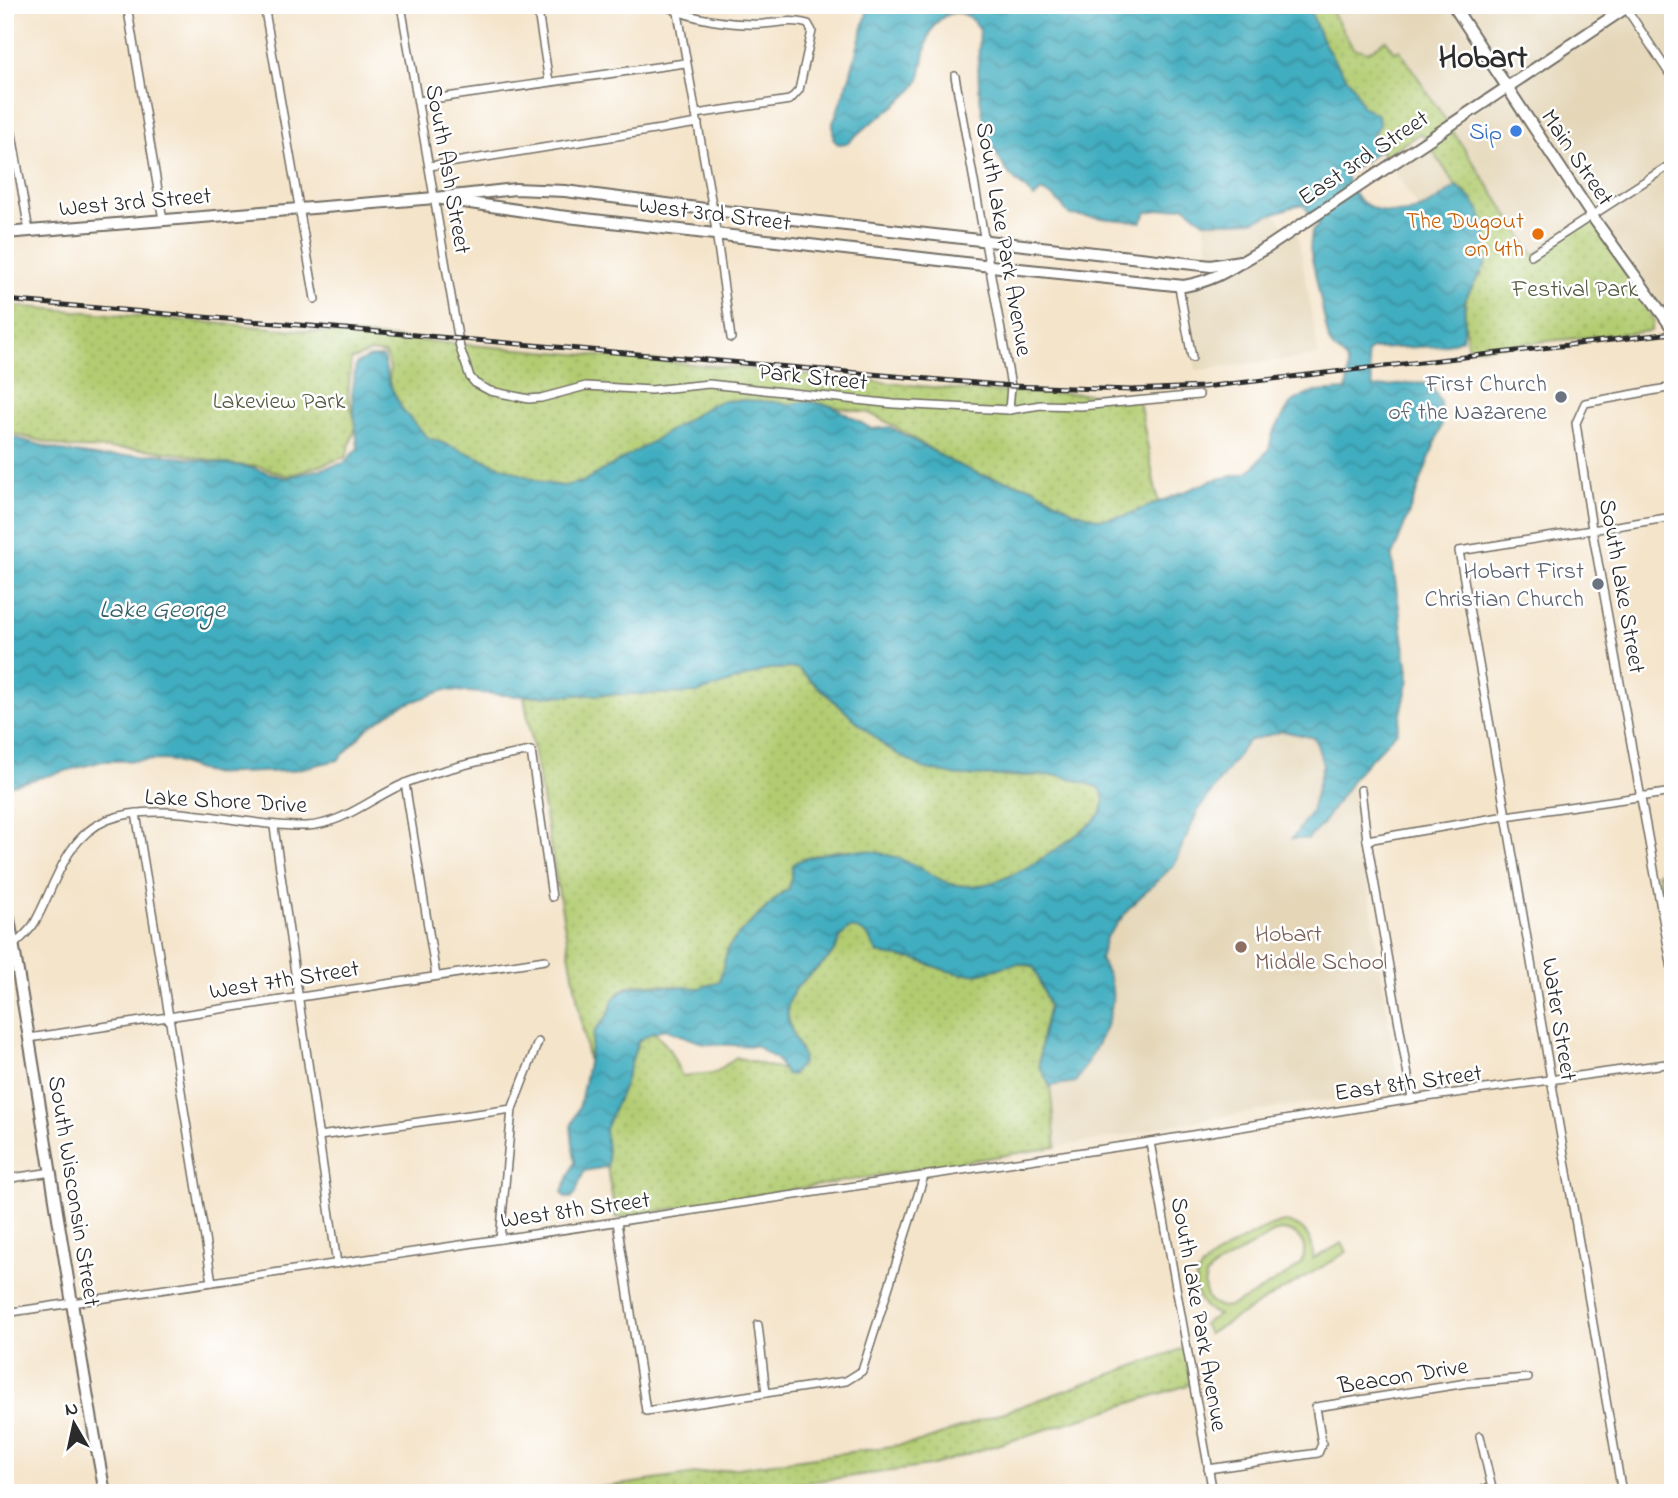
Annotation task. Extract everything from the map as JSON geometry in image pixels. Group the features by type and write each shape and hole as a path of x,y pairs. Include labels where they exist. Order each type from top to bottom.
{"street":[{"path":"127,5 163,220"},
{"path":"264,5 315,299"},
{"name":"South Ash Street","path":"401,5 459,339"},
{"path":"537,5 549,82"},
{"path":"664,5 678,13 730,22 761,24 796,20 808,24 812,31 799,90 790,100 696,114"},
{"name":"Main Street","path":"1452,5 1592,216 1673,329"},
{"path":"1626,6 1673,79"},
{"name":"East 3rd Street","path":"991,266 1179,286 1209,281 1268,247 1626,6"},
{"path":"678,13 717,234 731,338"},
{"path":"418,101 685,63"},
{"name":"South Lake Park Avenue","path":"955,76 1012,386 1009,410"},
{"path":"5,94 29,231"},
{"path":"430,166 698,123"},
{"path":"1531,255 1673,163"},
{"name":"West 3rd Street","path":"5,233 515,189 565,191 987,241"},
{"name":"West 3rd Street","path":"435,198 480,206 991,266"},
{"name":"East 3rd Street","path":"987,241 1211,266 1242,260"},
{"path":"1179,286 1192,358"},
{"name":"Park Street","path":"459,339 464,363 475,383 490,391 529,399 586,386 652,390 709,384 894,404 1009,410 1041,405 1081,406 1199,396"},
{"name":"South Lake Street","path":"1673,387 1585,403 1576,423 1592,529 1673,974"},
{"path":"1592,529 1673,517"},
{"name":"Water Street","path":"1592,529 1459,551 1622,1493"},
{"name":"Lake Shore Drive","path":"14,945 34,925 58,873 78,840 106,820 136,813 175,813 274,827 311,827 332,821 405,783 458,765 531,751 552,897"},
{"path":"405,783 436,976"},
{"path":"1361,790 1367,840 1412,1099"},
{"path":"1367,840 1506,816 1673,792"},
{"path":"136,813 212,1282"},
{"path":"274,827 337,1264"},
{"name":"South Wisconsin Street","path":"5,896 52,1172 71,1303 105,1493"},
{"name":"West 7th Street","path":"29,1038 545,960"},
{"path":"500,1239 512,1109 537,1042"},
{"name":"East 8th Street","path":"1150,1142 1412,1099 1673,1063"},
{"path":"320,1136 512,1109"},
{"name":"South Lake Park Avenue","path":"1150,1142 1213,1493"},
{"name":"West 8th Street","path":"5,1313 1150,1142"},
{"path":"5,1179 52,1172"},
{"path":"617,1222 646,1411 846,1381 862,1371 924,1176"},
{"path":"758,1325 766,1393"},
{"name":"Beacon Drive","path":"1208,1469 1318,1453 1322,1444 1317,1407 1467,1383 1528,1378"},
{"path":"1462,1493 1492,1490 1480,1436"}],"shaded area":[{"path":"1328,5 1451,5 1505,87 1449,124 1398,50 1367,52 1353,48"},
{"path":"1454,5 1623,5 1673,81 1673,197 1667,201 1673,210 1673,326"},
{"path":"1632,5 1673,5 1673,54 1662,61 1627,9"},
{"path":"1507,90 1592,219 1534,255 1451,126"},
{"path":"1427,141 1456,186 1419,209 1390,165"},
{"path":"1276,214 1288,232 1242,259 1210,265 1204,222 1252,221"},
{"path":"1297,229 1319,356 1196,370 1182,288 1191,287"},
{"name":"Hobart Middle School","path":"1283,731 1315,737 1323,763 1311,812 1293,839 1308,838 1323,823 1352,780 1399,1089 1157,1127 1141,1133 1056,1147 1050,1086 1076,1082 1110,981 1100,959 1109,935 1131,906 1174,865 1198,811 1248,741"}],"green space":[{"name":"Festival Park","path":"1296,5 1328,5 1353,48 1368,52 1386,40 1394,52 1399,49 1534,255 1592,219 1654,320 1651,331 1468,349 1466,300 1481,275 1487,236 1484,225 1465,192 1456,186 1421,133 1384,156"},
{"name":"Lakeview Park","path":"5,305 738,368 972,391 1138,395 1158,502 1125,516 1099,519 1074,511 1032,487 976,473 953,463 869,413 805,401 789,405 744,400 721,401 582,482 563,486 543,483 427,437 403,411 389,383 390,368 385,354 371,352 351,360 348,395 356,426 346,457 288,476 261,467 145,449 70,448 5,432"},
{"path":"797,668 888,749 1004,777 1058,775 1099,787 1104,798 1103,809 1092,823 1049,855 1019,872 989,884 974,886 946,883 907,863 861,850 831,851 796,862 793,865 789,890 783,892 728,948 719,982 696,988 659,984 635,985 617,995 607,1016 596,1028 623,1088 638,1041 654,1032 668,1047 682,1076 715,1073 736,1057 783,1070 786,1074 803,1057 788,1014 791,996 808,976 830,957 844,934 854,928 864,931 872,942 902,958 918,960 963,974 978,974 1018,964 1034,967 1049,1006 1039,1065 1050,1086 1056,1147 616,1218 524,696 697,693 769,669"},
{"path":"1673,870 1673,957 1657,872"},
{"path":"1279,1223 1294,1224 1308,1235 1313,1259 1342,1243 1347,1252 1208,1334 1203,1324 1218,1315 1205,1307 1197,1296 1196,1282 1202,1268 1229,1248","holes":["1284,1230 1291,1232 1303,1244 1304,1254 1299,1266 1240,1302 1222,1307 1214,1305 1204,1286 1212,1269 1273,1233"]},
{"path":"1184,1348 1191,1384 930,1466 723,1493 563,1493 920,1442"}],"water":[{"name":"Lake George","path":"869,5 1308,5 1321,37 1355,89 1362,106 1378,115 1379,125 1372,136 1380,150 1346,174 1356,196 1374,208 1396,213 1424,207 1456,186 1472,199 1481,213 1487,236 1486,264 1464,301 1465,322 1462,339 1442,346 1373,349 1368,351 1367,355 1373,388 1412,383 1430,384 1440,401 1442,424 1392,558 1409,679 1397,732 1357,773 1323,823 1308,839 1292,839 1311,812 1323,764 1315,738 1283,731 1248,741 1198,811 1174,865 1131,906 1106,938 1100,959 1110,979 1112,1006 1097,1046 1076,1082 1050,1086 1039,1065 1049,1006 1034,967 1018,964 971,974 954,972 913,959 881,954 864,933 850,928 841,937 830,957 798,986 791,996 787,1014 803,1057 802,1063 792,1075 786,1074 776,1059 756,1046 705,1044 665,1029 654,1032 638,1041 623,1088 605,1129 607,1167 584,1171 575,1194 571,1198 565,1198 562,1192 575,1162 571,1127 580,1104 594,1032 609,1014 613,999 627,988 644,985 699,988 719,982 728,948 783,892 789,890 793,865 796,862 827,853 859,850 890,855 951,884 989,884 1034,864 1092,823 1104,804 1099,787 1058,775 958,776 923,768 888,749 797,668 769,669 697,693 516,696 445,690 401,706 369,727 338,760 289,771 211,774 168,760 103,761 9,786 5,784 5,435 62,451 101,457 157,454 248,467 286,478 344,463 358,448 352,394 356,364 370,357 383,357 389,383 403,411 427,437 543,483 563,486 582,482 709,406 722,401 744,400 789,405 805,401 832,406 872,429 890,427 981,475 1032,487 1074,511 1099,519 1125,516 1213,480 1246,473 1269,449 1273,433 1291,403 1315,392 1346,390 1347,361 1329,341 1310,249 1312,231 1319,225 1303,205 1252,221 1235,222 1204,222 1185,206 1147,212 1141,222 1070,215 1054,197 1041,191 1034,198 1007,171 990,138 984,121 979,84 980,29 964,14 950,14 940,19 933,28 919,81 914,88 848,143 838,144 833,139 833,123 850,76"}],"railway":[{"path":"5,300 1011,386 1131,390 1203,387 1673,333"}],"place":[{"name":"Sip","path":"1516,131"},
{"name":"The Dugout on 4th","path":"1538,234"},
{"name":"First Church of the Nazarene","path":"1561,397"},
{"name":"Hobart First Christian Church","path":"1598,584"},
{"name":"Hobart Middle School","path":"1241,947"}],"district":[{"name":"Hobart","path":"1483,56"}]}
